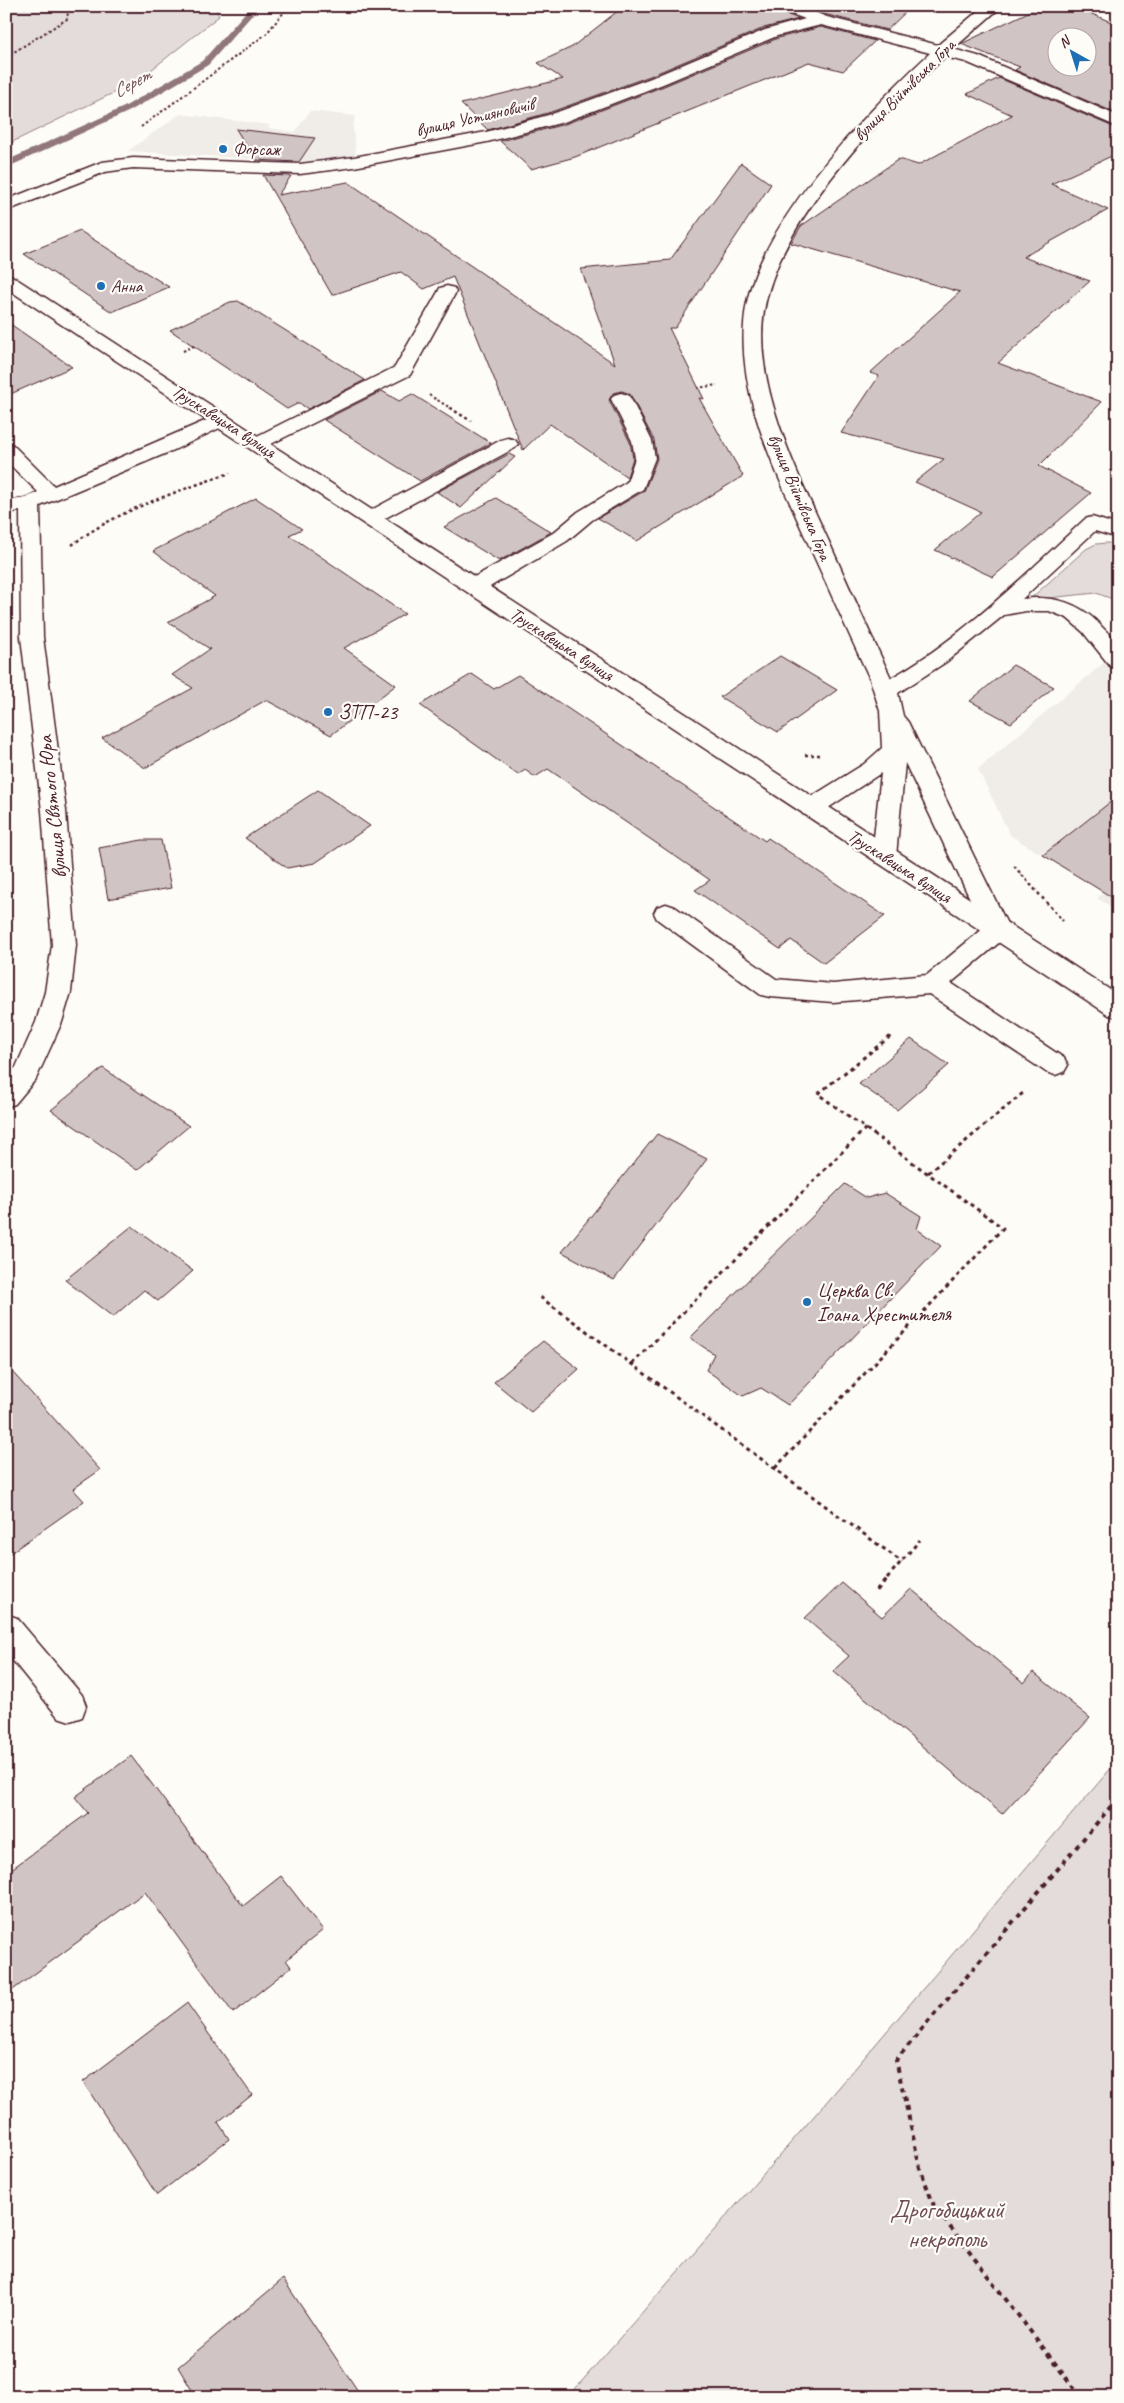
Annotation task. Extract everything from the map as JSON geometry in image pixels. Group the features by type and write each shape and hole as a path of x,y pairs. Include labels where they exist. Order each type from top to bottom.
{"street":[{"path":"783,6 820,20"},
{"name":"вулиця Війтівська Гора","path":"884,856 894,750 888,702 777,450 757,377 752,332 755,305 762,279 776,248 802,208 860,131 940,51 994,6"},
{"name":"вулиця Устияновичів","path":"6,206 102,167 133,163 300,169 363,161 487,137 566,115 658,81 771,33 820,20 972,59 1118,122"},
{"name":"Трускавецька вулиця","path":"6,280 258,443 1118,1008"},
{"path":"258,443 403,371 447,292"},
{"path":"475,586 560,537 585,516 636,485 645,458 642,441 621,399"},
{"path":"6,507 40,498 167,446 221,420"},
{"path":"371,518 508,444"},
{"path":"6,449 40,498"},
{"name":"вулиця Святого Юра","path":"6,1097 27,1072 50,1022 58,992 64,945 54,811 32,637 40,498"},
{"path":"666,913 770,988 833,993 933,984 998,930 888,702 917,674 997,609 1092,523 1118,532"},
{"path":"997,609 1055,605 1075,614 1090,626 1118,661"},
{"path":"811,808 872,769 894,750"},
{"path":"933,984 1056,1065"},
{"path":"6,1628 70,1706"}],"path":[{"path":"6,57 67,19 69,6"},
{"path":"102,167 104,156 113,148 266,34 289,6"},
{"path":"697,388 722,385"},
{"path":"426,393 508,444"},
{"path":"66,552 77,539 170,494 211,479 236,473"},
{"path":"1010,859 1038,894 1068,926"},
{"path":"775,1468 1003,1228 818,1094 892,1035"},
{"path":"928,1173 1023,1092"},
{"path":"632,1364 866,1128"},
{"path":"540,1297 902,1562"},
{"path":"876,1591 920,1540"},
{"path":"1081,2397 934,2206 920,2168 896,2060 1118,1798"}],"shaded area":[{"path":"310,111 355,116 353,127 356,155 301,162 128,151 180,114 270,125 268,128 295,132"},
{"path":"1118,651 1118,911 1097,898 1104,893 1010,835 978,769"}],"green space":[{"path":"6,6 215,6 219,16 136,82 6,145"},
{"path":"1096,544 1118,544 1118,601 1096,593 1029,600 1086,549"},
{"name":"Дрогобицький некрополь","path":"1118,1760 1118,2397 568,2397 829,2099"}],"building":[{"path":"624,6 773,6 777,11 799,19 764,28 650,76 551,112 488,130 461,104 563,79 538,63 572,47"},
{"path":"804,6 912,6 887,30 828,15"},
{"path":"1041,6 1073,6 1118,25 1118,114 1015,70 1020,67 961,44"},
{"path":"821,27 875,41 843,71 809,62 575,157 531,169 500,141 565,124 664,86 778,38"},
{"path":"999,78 1118,129 1118,153 1051,184 1108,210 1023,257 1090,281 998,363 1102,402 1039,466 1091,493 993,577 935,550 981,512 915,482 944,459 841,433 879,376 870,373 960,292 791,243 801,226 899,159 918,165 1012,115 967,94"},
{"path":"236,129 315,138 299,162 255,160"},
{"path":"741,163 771,184 675,328 669,328 704,399 699,398 743,476 637,541 598,518 644,491 657,459 654,440 630,394 622,391 613,393 609,400 630,442 633,458 627,477 550,424 523,450 453,277 424,289 401,272 332,295 263,175 291,176 278,195 348,182 615,364 581,269 670,260"},
{"path":"80,231 169,287 112,312 24,254"},
{"path":"238,301 365,380 308,409 299,403 287,409 170,330 230,302"},
{"path":"6,321 72,367 6,396"},
{"path":"382,391 399,401 412,394 491,443 420,481 324,420"},
{"path":"509,454 515,457 461,508 437,492"},
{"path":"256,498 302,529 289,535 405,614 344,648 396,685 331,735 266,700 145,768 102,738 193,688 172,675 210,649 168,622 215,596 153,551"},
{"path":"496,498 551,532 499,561 444,527"},
{"path":"780,656 837,690 778,732 720,697"},
{"path":"1013,665 1054,687 1011,723 970,701"},
{"path":"472,674 494,689 518,675 765,841 768,838 885,916 824,963 791,940 780,949 695,890 710,880 548,769 535,777 525,770 518,775 420,705"},
{"path":"318,790 370,826 315,863 287,868 245,838"},
{"path":"1118,796 1118,901 1043,855"},
{"path":"142,840 161,840 171,888 108,899 99,848"},
{"path":"911,1039 949,1065 897,1110 859,1084"},
{"path":"103,1068 189,1126 137,1170 51,1110"},
{"path":"657,1134 707,1159 614,1280 562,1252"},
{"name":"Церква Св. Іоана Хрестителя","path":"845,1184 867,1198 885,1193 921,1216 917,1229 941,1246 788,1405 761,1388 743,1396 706,1370 714,1354 690,1338"},
{"path":"132,1226 193,1271 158,1301 144,1290 113,1317 65,1280"},
{"path":"543,1341 579,1369 531,1412 494,1382"},
{"path":"6,1365 100,1470 73,1489 84,1501 6,1556"},
{"path":"842,1583 882,1617 911,1589 1024,1683 1033,1672 1090,1718 1002,1814 833,1671 849,1656 805,1618"},
{"path":"131,1756 243,1906 281,1876 323,1930 286,1960 291,1967 233,2013 145,1892 6,1995 6,1873 88,1813 75,1797"},
{"path":"187,2003 252,2095 218,2122 229,2139 157,2195 83,2082"},
{"path":"283,2279 362,2397 196,2397 178,2367"}],"waterway":[{"name":"Серет","path":"6,165 127,109 205,63 256,6"}],"place":[{"name":"Форсаж","path":"223,149"},
{"name":"Анна","path":"101,286"},
{"name":"ЗТП-23","path":"328,712"},
{"name":"Церква Св. Іоана Хрестителя","path":"807,1302"}]}
